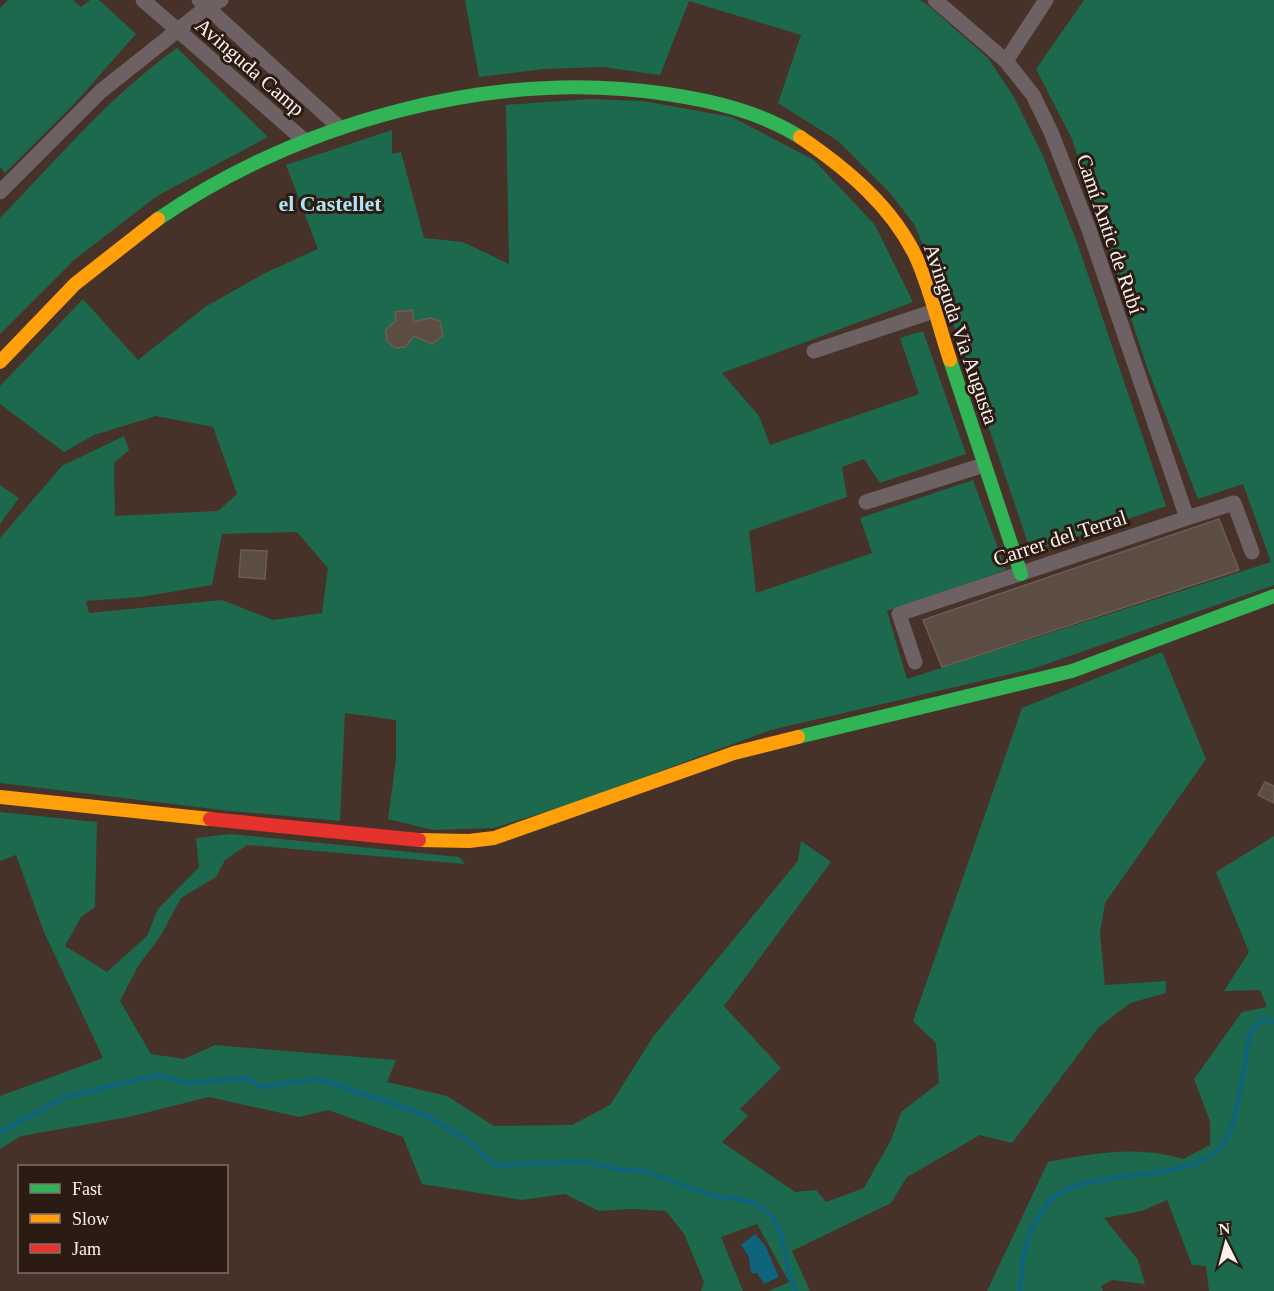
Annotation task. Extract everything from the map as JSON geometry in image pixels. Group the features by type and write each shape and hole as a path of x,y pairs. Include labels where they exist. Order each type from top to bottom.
{"street":[{"name":"Avinguda Camp","path":"142,0 304,141"},
{"name":"Camí Antic de Rubí","path":"935,0 1006,61 1033,95 1051,132 1088,226 1187,518"},
{"path":"1006,61 1046,0"},
{"name":"Avinguda Camp","path":"209,2 340,128"},
{"path":"0,192 101,92 209,2"},
{"name":"Avinguda Via Augusta","path":"0,362 60,298 123,244 221,180 304,141 340,128 444,102 524,91 592,88 654,91 719,104 770,120 815,146 851,177 891,217 917,260 1021,574"},
{"path":"814,351 934,311"},
{"path":"866,502 984,465"},
{"name":"Carrer del Terral","path":"915,662 899,614 1187,518 1234,504 1252,552"},
{"path":"0,797 425,841 494,838 734,753 1031,683 1072,671 1274,596"}],"green space":[{"path":"8,0 73,0 81,7 90,0 99,0 136,34 74,104 5,173 0,167 0,8"},
{"path":"465,0 920,0 928,5 988,58 1014,97 1043,156 1078,245 1166,506 1031,552 942,290 914,224 890,193 838,141 778,103 801,35 689,1 660,75 603,67 543,69 479,77"},
{"path":"1084,0 1274,0 1274,585 1032,669 771,730 577,802 494,828 433,830 388,819 396,760 396,720 345,713 340,821 222,810 0,783 0,538 62,466 124,436 129,450 114,463 115,516 218,511 237,494 213,427 156,416 94,435 64,452 0,404 0,386 83,299 138,360 205,307 265,273 318,249 286,165 392,130 392,154 401,152 424,238 463,242 509,264 506,105 590,99 643,101 732,117 814,160 875,225 913,302 722,373 759,416 770,445 919,394 900,338 923,331 966,454 880,483 864,459 842,467 847,497 749,531 756,593 872,553 860,518 973,480 1006,570 887,611 907,679 1271,562 1243,484 1198,499 1148,370 1072,139 1036,69","holes":["297,532 328,568 322,613 273,620 222,600 89,613 86,601 141,597 212,585 222,534"]},
{"path":"177,48 268,137 157,196 74,260 0,334 0,218 107,107 129,86"},
{"path":"0,485 19,498 0,524"},
{"path":"1162,652 1206,759 1105,903 1100,933 1105,985 1166,981 1166,993 1130,1003 1098,1028 1012,1143 980,1135 907,1177 891,1203 792,1251 810,1291 769,1291 789,1282 757,1224 721,1237 743,1291 701,1291 704,1282 684,1234 666,1211 632,1209 599,1211 565,1194 522,1200 422,1184 403,1137 328,1110 299,1117 209,1097 129,1117 21,1136 0,1149 0,1096 103,1058 44,932 16,855 0,861 0,812 97,822 95,907 81,917 65,946 107,972 147,936 158,909 199,867 196,838 231,834 459,857 465,864 247,845 225,860 216,877 181,898 160,937 138,966 120,1001 151,1054 184,1059 215,1045 396,1060 387,1082 447,1096 494,1126 572,1125 610,1105 653,1037 798,861 801,841 831,862 724,1006 781,1068 740,1109 748,1116 722,1142 795,1192 816,1190 826,1202 864,1188 891,1140 901,1112 939,1083 936,1043 913,1021 1022,708"},
{"path":"1274,836 1274,1291 1209,1291 1206,1266 1192,1265 1167,1200 1142,1211 1104,1218 1138,1260 1145,1284 1112,1280 1101,1286 1103,1291 987,1291 1048,1162 1098,1153 1132,1151 1183,1159 1210,1145 1210,1121 1194,1079 1242,1012 1267,1007 1260,990 1224,991 1249,952 1216,872"}],"water":[{"path":"755,1234 765,1245 779,1277 764,1284 757,1273 751,1273 749,1257 741,1245"}],"building":[{"path":"412,310 414,322 430,318 440,321 443,336 432,344 414,336 405,347 395,348 387,341 386,330 396,320 395,312"},
{"path":"1219,519 1239,570 942,667 923,620"},
{"path":"241,550 267,551 265,579 239,577"},
{"path":"1265,782 1274,786 1274,803 1258,795"}],"waterway":[{"path":"1048,1203 1066,1190 1090,1182 1173,1169 1198,1162 1217,1150 1230,1131 1234,1119 1250,1031 1263,1019 1274,1022"},
{"path":"0,1132 65,1097 158,1075 189,1083 248,1078 259,1087 318,1079 423,1114 467,1140 495,1165 586,1162 615,1169 649,1172 706,1194 753,1202 771,1214 780,1231 790,1278 796,1291"},
{"path":"1020,1291 1029,1235 1047,1205"}],"traffic: fast":[{"path":"158,219 214,184 274,154 337,130 402,110 468,96 535,89 601,88 667,94 702,100 753,114 800,137"},
{"path":"950,360 1021,574"},
{"path":"798,737 1072,671 1274,596"}],"traffic: slow":[{"path":"800,137 835,162 867,190 895,222 907,240 922,271 950,360"},
{"path":"0,362 75,284 158,219"},
{"path":"419,840 469,841 494,838 734,753 798,737"},
{"path":"0,797 210,819"}],"traffic: jam":[{"path":"210,819 419,840"}],"district":[{"name":"el Castellet","path":"330,203"}]}
